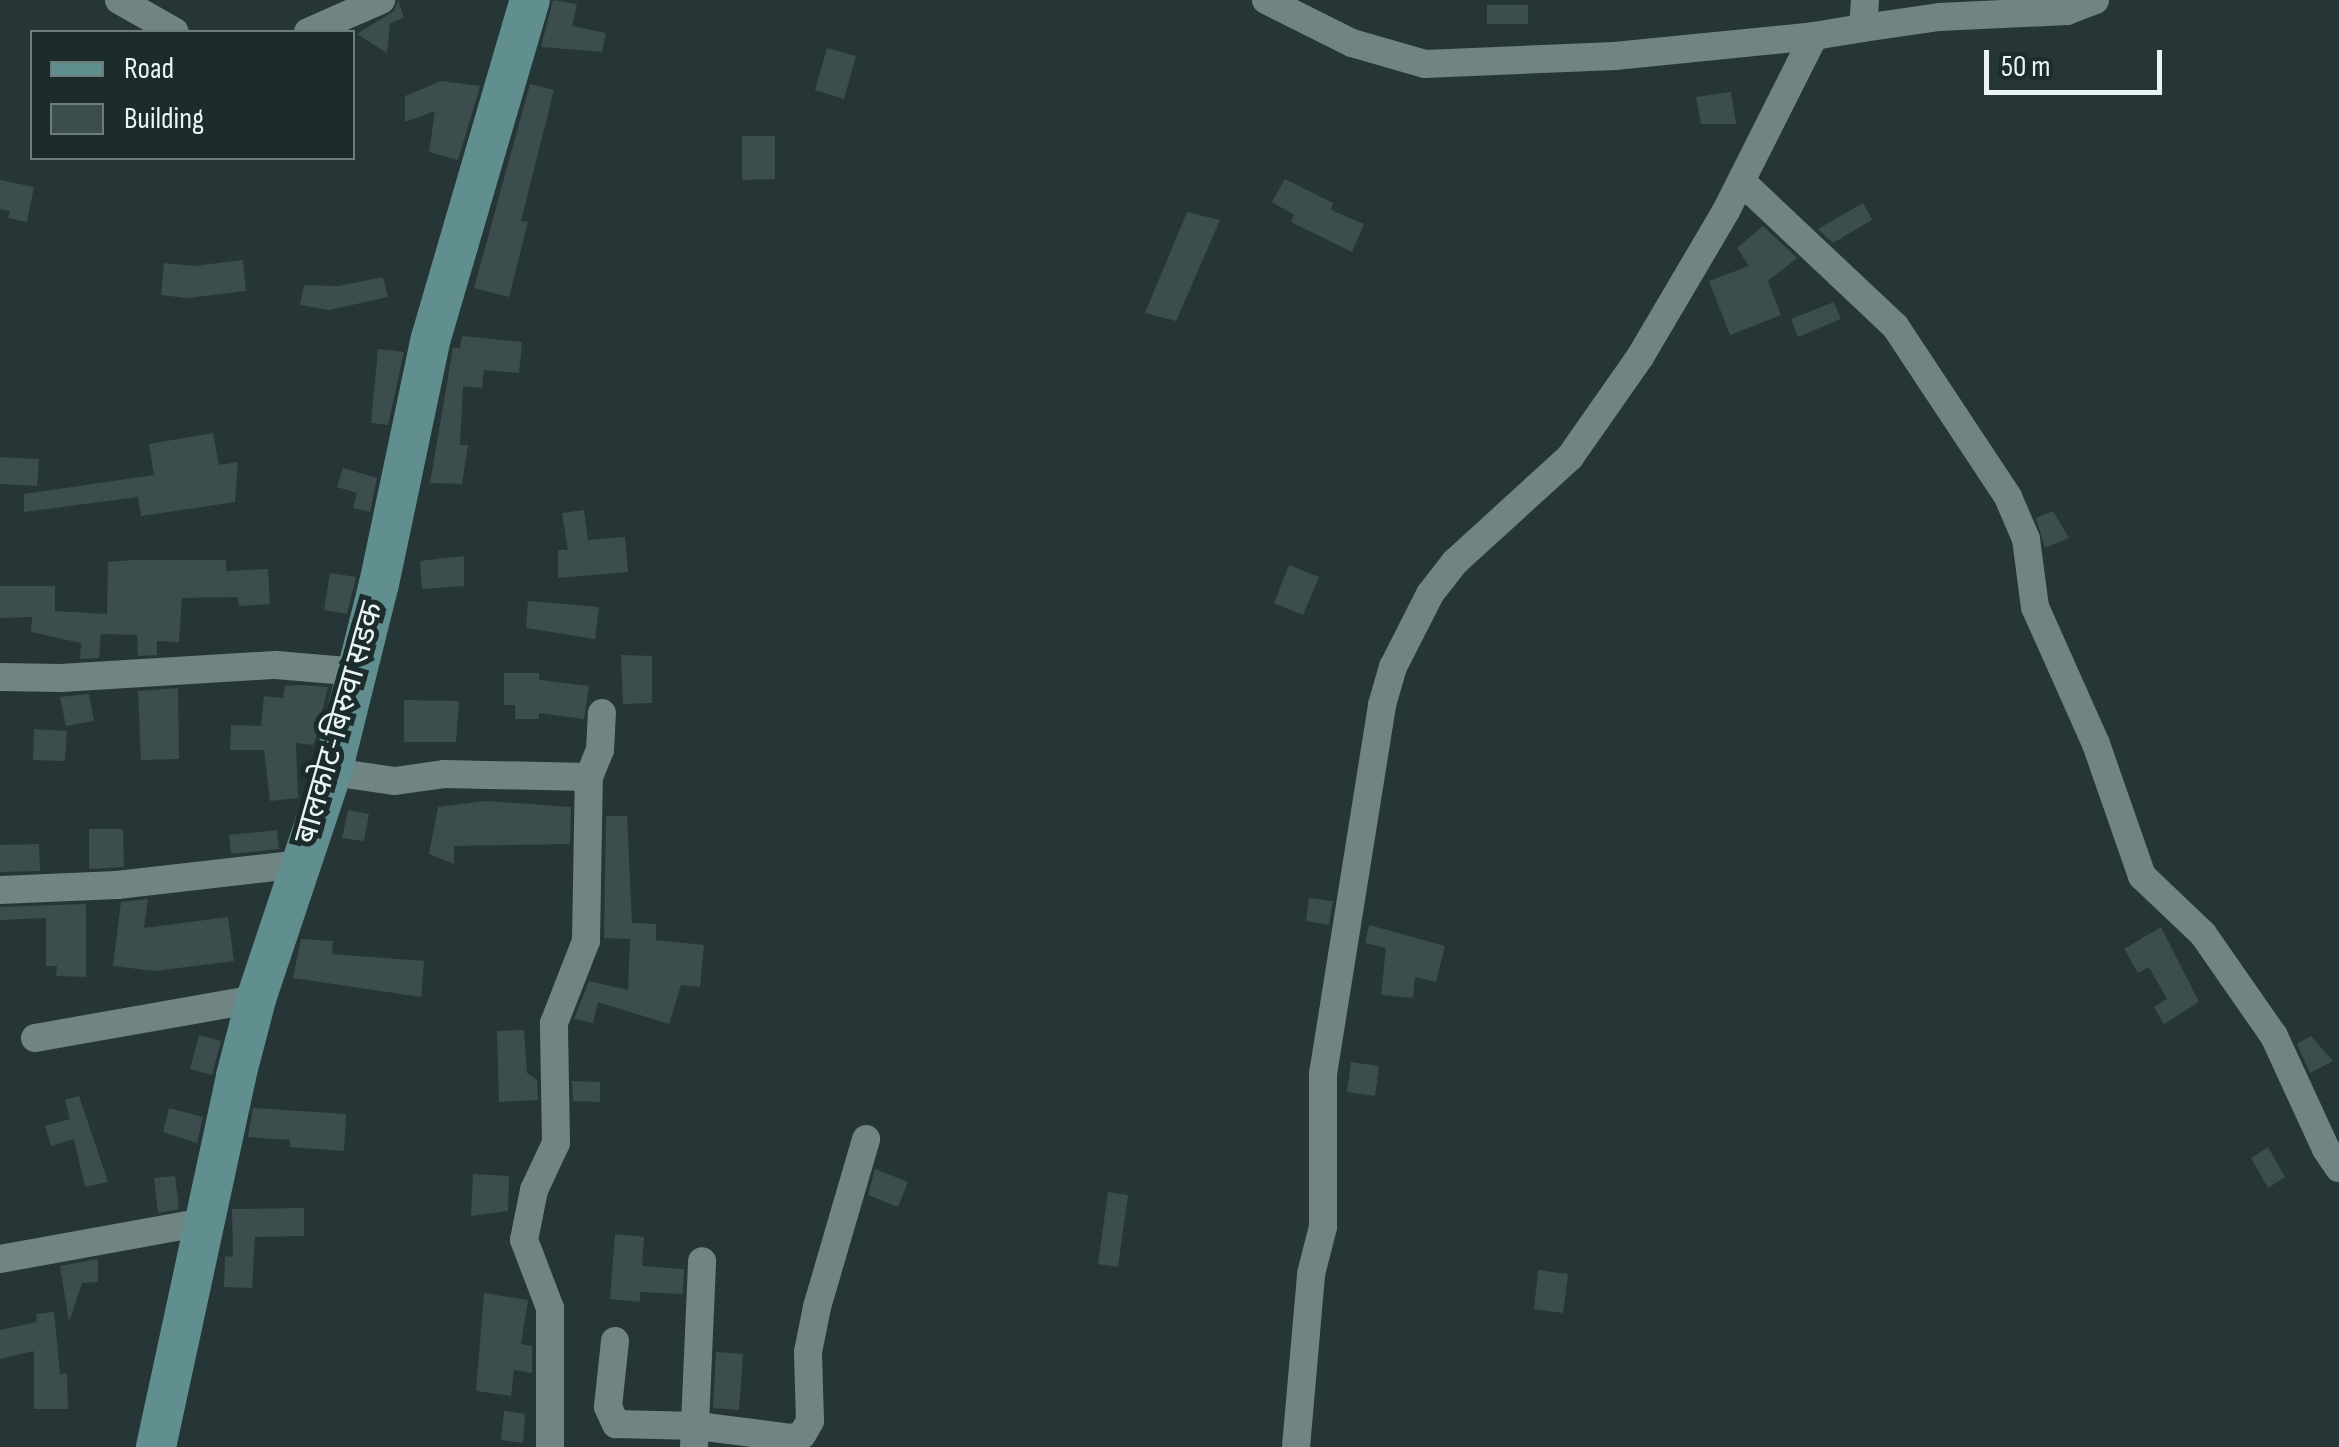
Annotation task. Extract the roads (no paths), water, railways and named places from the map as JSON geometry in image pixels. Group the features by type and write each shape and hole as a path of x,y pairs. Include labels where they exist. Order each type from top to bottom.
{"main road":[{"name":"बालकोट-बिरुवा सडक","path":"156,1447 256,999 332,772 359,672 431,338 530,0"}],"street":[{"path":"119,0 172,30"},
{"path":"313,30 381,0"},
{"path":"1266,0 1352,43 1424,64 1615,56 1814,36 1864,14 1938,17 2067,10 2096,0"},
{"path":"1296,1447 1311,1274 1323,1226 1323,1074 1382,705 1393,668 1430,594 1455,562 1570,456 1640,357 1742,182 1814,36"},
{"path":"1742,182 1895,326 2008,497 2026,539 2035,607 2069,692 2096,744 2142,876 2203,934 2274,1036 2321,1140 2339,1168"},
{"path":"0,677 60,678 276,665 359,672"},
{"path":"550,1447 550,1308 524,1240 534,1190 556,1143 554,1023 586,941 589,777 600,750 602,714"},
{"path":"332,772 395,781 444,774 589,777"},
{"path":"0,890 117,885 300,864"},
{"path":"34,1038 256,999"},
{"path":"615,1341 608,1407 616,1424 695,1436 792,1438 808,1430 808,1352 816,1307 866,1139"},
{"path":"0,1259 204,1222"},
{"path":"695,1436 702,1261"}]}
